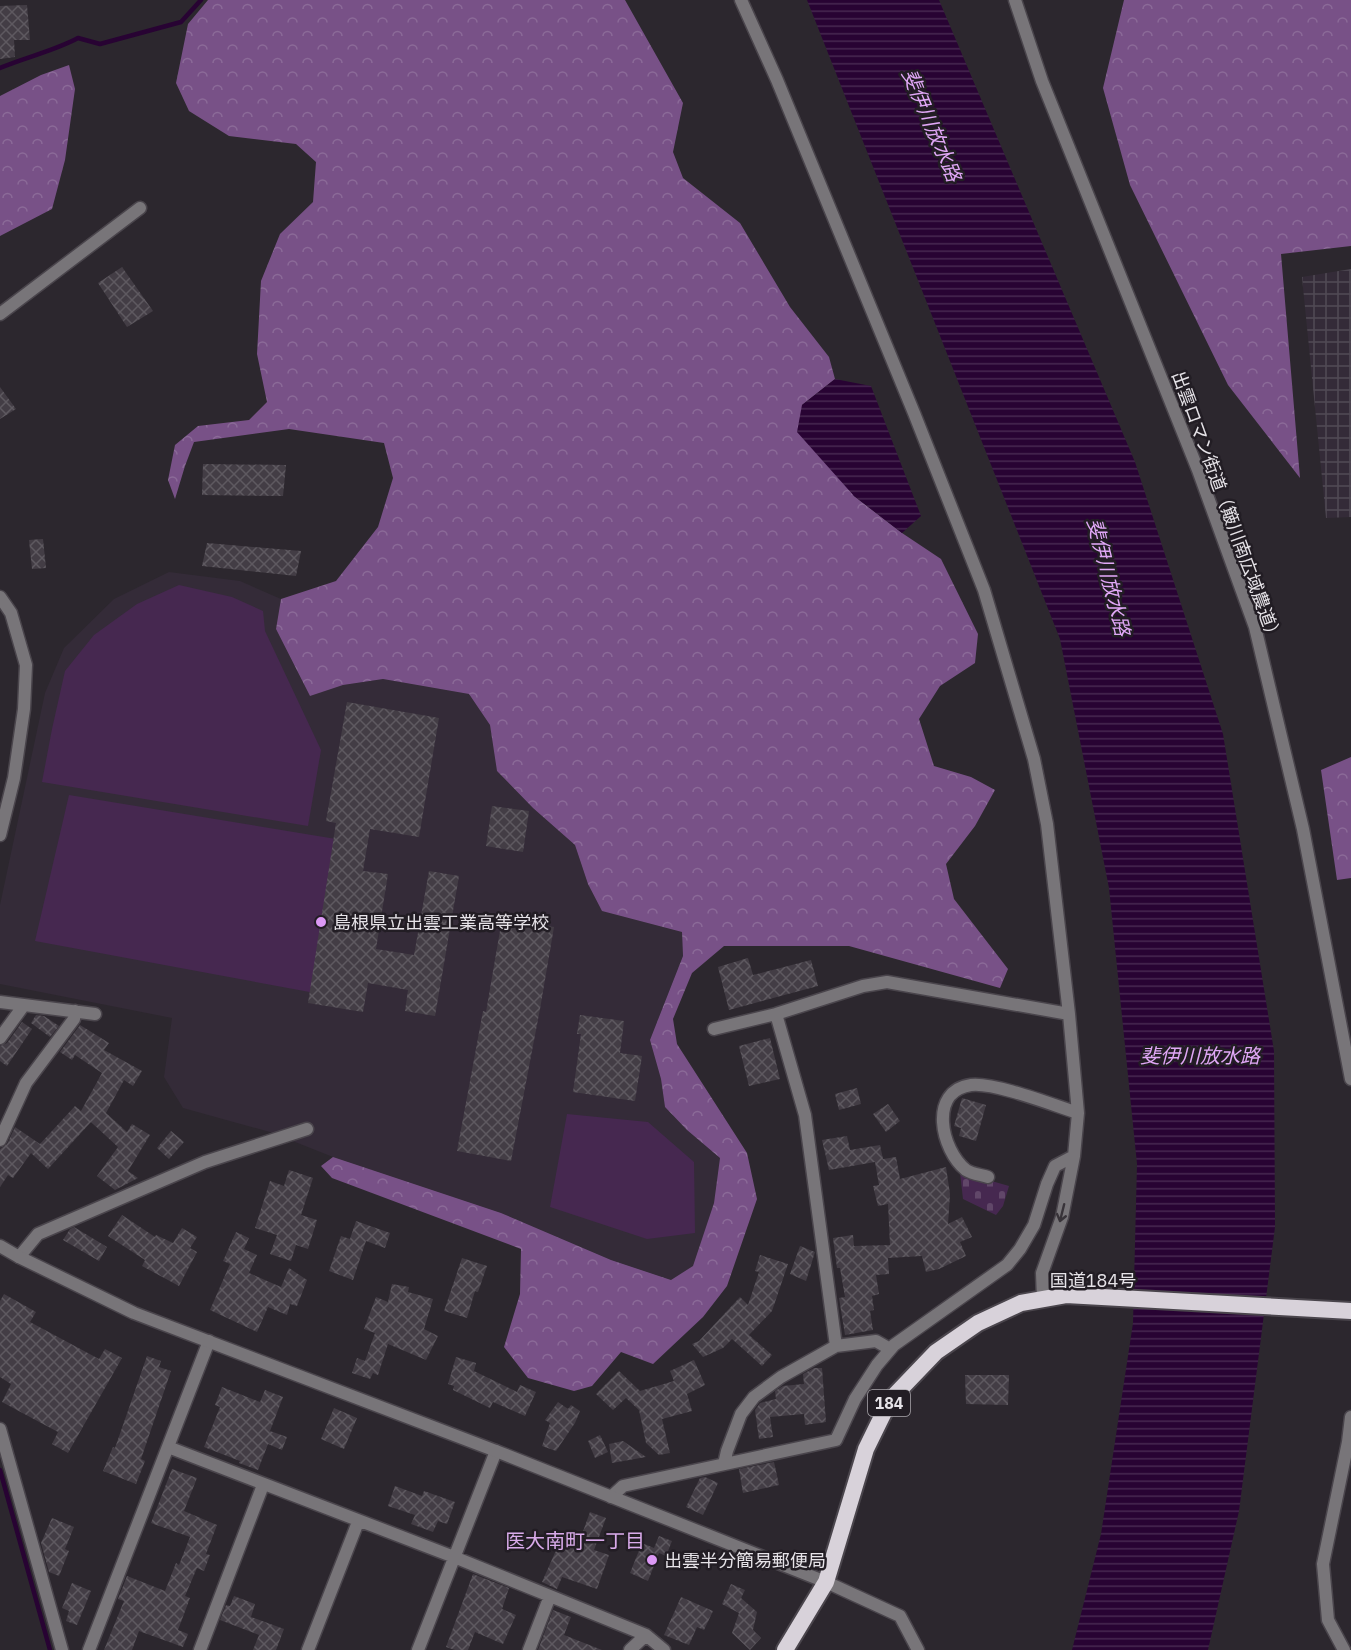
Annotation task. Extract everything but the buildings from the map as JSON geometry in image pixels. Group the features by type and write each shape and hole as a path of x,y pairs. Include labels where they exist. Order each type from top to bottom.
{"highway":[{"name":"国道184号","path":"785,1650 826,1582 866,1449 890,1400 936,1352 978,1323 1021,1304 1065,1295 1351,1311"}],"street":[{"path":"741,0 777,80 984,590 1034,759 1047,824 1078,1113 1074,1156 1062,1217 1042,1273 1043,1299"},
{"name":"出雲ロマン街道（簸川南広域農道）","path":"1015,0 1042,81 1198,470 1255,627 1303,829 1351,1079"},
{"path":"0,314 141,207"},
{"path":"0,597 11,613 26,664 24,709 15,766 0,835"},
{"path":"714,1029 776,1014 863,986 887,982 1069,1014"},
{"path":"0,1002 95,1014"},
{"path":"0,1038 24,1005"},
{"path":"0,1140 26,1083 74,1019 75,1011"},
{"path":"776,1014 805,1115 836,1346"},
{"path":"988,1177 967,1170 948,1146 942,1125 945,1107 954,1092 970,1085 993,1086 1078,1113"},
{"path":"19,1257 38,1234 205,1162 307,1129"},
{"path":"611,1497 623,1486 836,1440 855,1399 890,1349 934,1315 1007,1266 1034,1225 1055,1166 1074,1156"},
{"path":"0,1246 134,1313 496,1451 826,1582 900,1616 918,1650"},
{"path":"89,1650 209,1341"},
{"path":"724,1464 741,1414 753,1396 781,1377 836,1346 876,1341 890,1349"},
{"path":"1344,1650 1328,1620 1323,1564 1351,1417"},
{"path":"0,1429 62,1650"},
{"path":"168,1447 550,1596 645,1635 664,1650"},
{"path":"418,1650 496,1451"},
{"path":"200,1650 263,1485"},
{"path":"308,1650 358,1522"},
{"path":"530,1650 550,1596"},
{"path":"630,1650 645,1635"}],"shaded area":[{"path":"1351,269 1351,517 1326,518 1302,277"},
{"name":"島根県立出雲工業高等学校","path":"169,572 240,581 281,599 276,629 310,696 343,685 383,679 469,694 490,725 497,771 533,808 575,845 588,884 602,911 682,932 683,956 650,1040 661,1079 665,1107 687,1130 720,1158 714,1203 694,1266 671,1280 611,1260 501,1213 333,1157 270,1132 183,1108 164,1077 172,1018 0,984 0,905 45,693 64,648 114,599"}],"green space":[{"path":"208,0 625,0 683,103 673,152 683,178 740,223 790,307 829,357 835,379 802,405 854,496 902,533 941,559 978,634 975,663 940,686 919,719 934,766 971,777 995,790 975,826 946,864 954,899 1008,969 1000,988 849,946 724,946 692,973 673,1019 677,1044 747,1153 757,1199 727,1286 703,1317 653,1364 621,1352 592,1386 574,1391 528,1378 504,1347 520,1294 521,1249 332,1178 321,1166 333,1157 501,1213 611,1260 671,1280 693,1266 714,1203 720,1158 687,1130 665,1107 661,1079 650,1040 683,956 682,932 602,911 588,884 575,845 533,808 497,771 490,725 469,694 383,679 343,685 310,696 276,629 281,599 336,581 378,527 393,478 384,443 289,429 194,442 175,499 168,480 175,445 198,426 249,420 267,402 257,354 261,281 280,234 313,202 316,162 296,144 229,136 189,111 176,83 188,24"},
{"path":"1124,0 1351,0 1351,246 1281,254 1300,478 1228,385 1130,185 1103,88"},
{"path":"69,65 75,89 65,160 52,209 0,236 0,96 41,75"},
{"path":"179,585 232,597 263,611 265,631 321,750 308,826 42,782 65,671 94,635 137,604"},
{"path":"1351,757 1351,878 1337,880 1321,770"},
{"path":"69,795 342,840 315,993 35,941"},
{"path":"567,1114 648,1122 694,1162 695,1233 647,1239 550,1207"},
{"path":"960,1172 1009,1186 1003,1206 996,1215 963,1199"}],"water":[{"name":"斐伊川放水路","path":"807,0 939,0 1135,462 1223,734 1274,1051 1275,1227 1239,1511 1208,1650 1072,1650 1101,1534 1133,1323 1137,1164 1109,888 1060,639"},
{"path":"835,379 871,386 921,516 902,533 854,496 797,432 802,405"}],"waterway":[{"path":"0,68 78,38 100,44 181,22 201,0"},
{"path":"0,1470 50,1650"}],"place":[{"name":"島根県立出雲工業高等学校","path":"321,922"},
{"name":"出雲半分簡易郵便局","path":"652,1560"}],"district":[{"name":"医大南町一丁目","path":"575,1540"}]}
